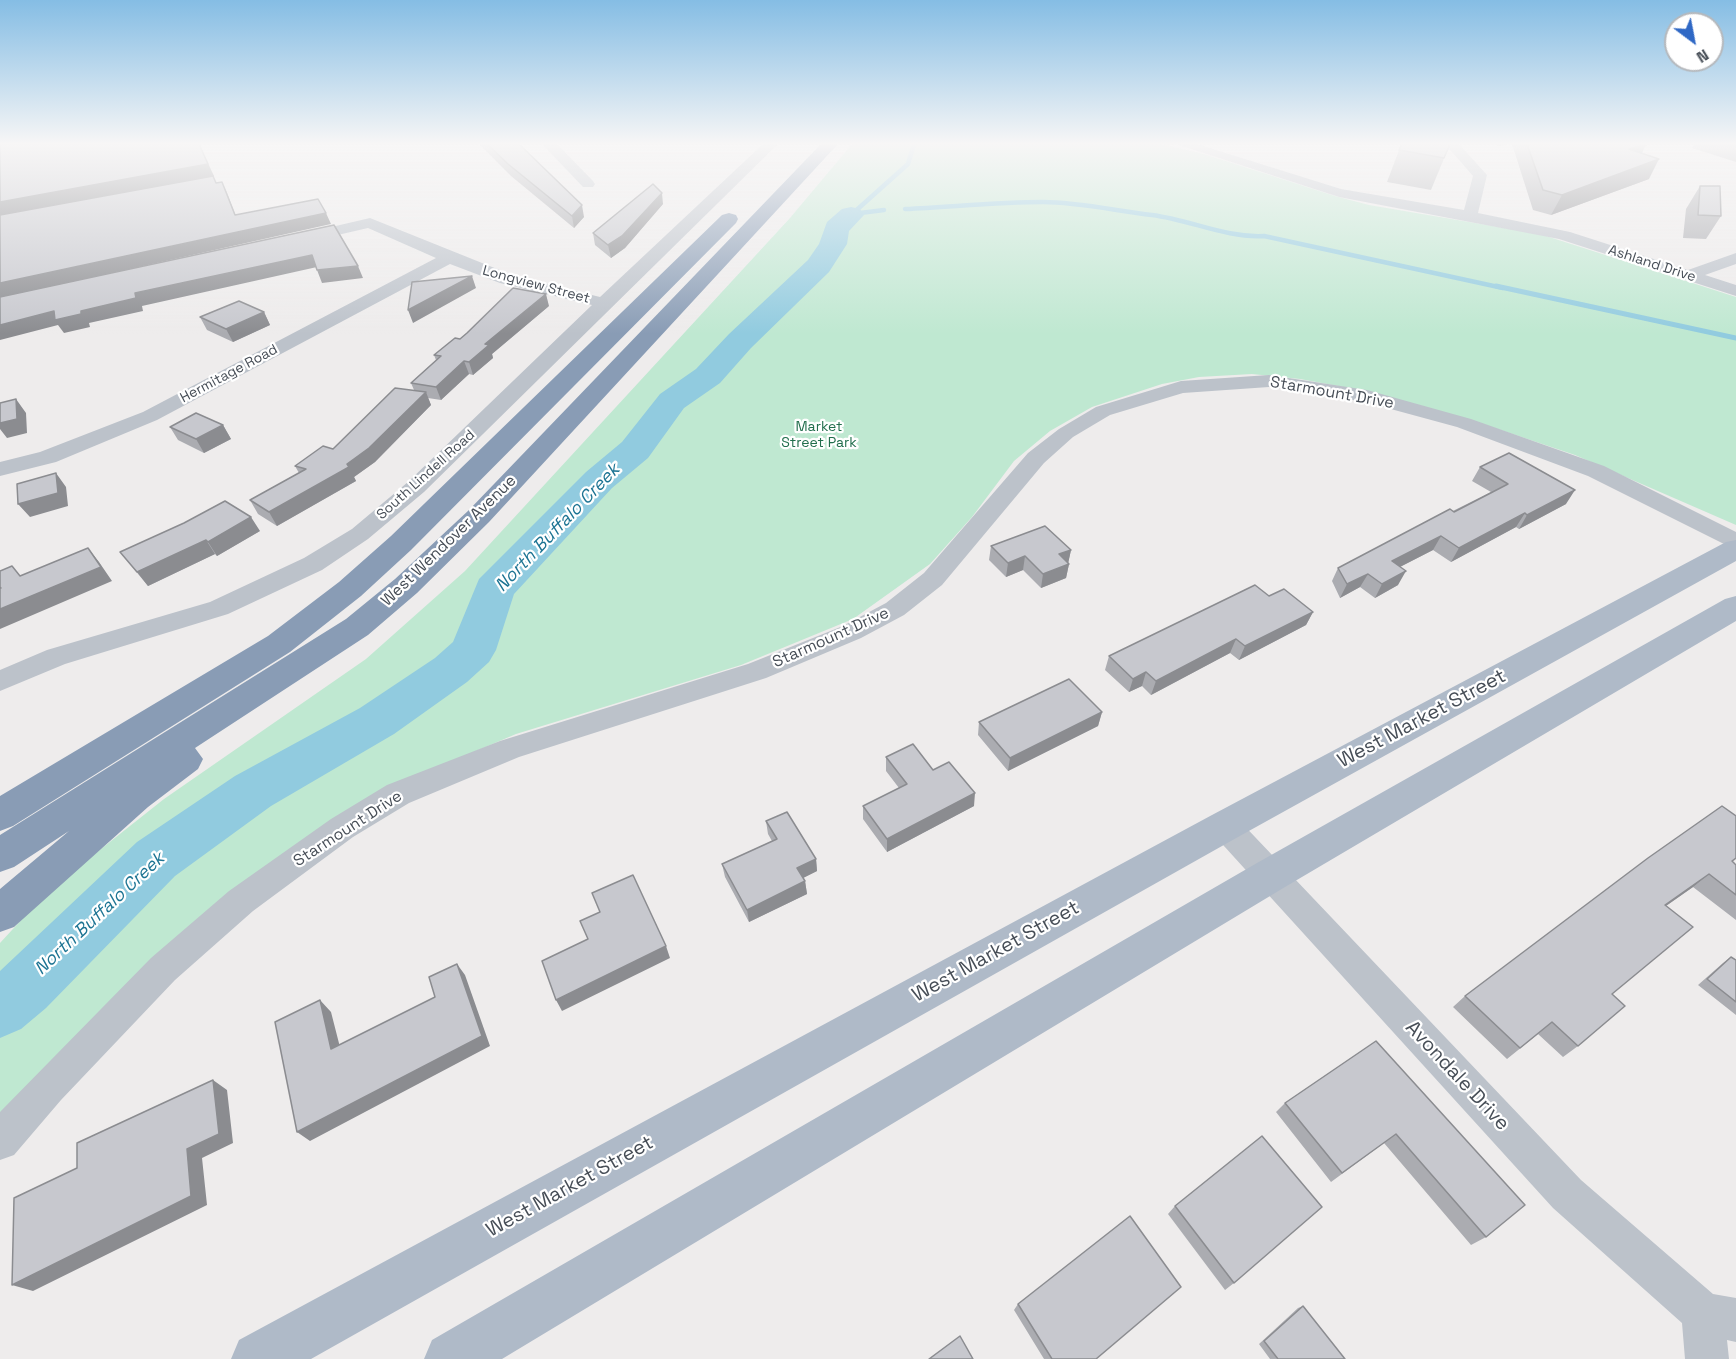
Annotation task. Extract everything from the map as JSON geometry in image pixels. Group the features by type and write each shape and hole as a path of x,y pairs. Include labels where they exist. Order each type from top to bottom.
{"highway":[{"name":"West Wendover Avenue","path":"0,816 279,644 350,589 401,543 740,207"},
{"name":"West Wendover Avenue","path":"0,855 357,627 406,586 479,516 770,207"},
{"path":"0,914 135,796 357,627"},
{"path":"0,795 125,739"}],"main road":[{"name":"West Market Street","path":"258,1359 305,1347 1225,826 1736,549"},
{"path":"451,1359 1271,875 1736,607"}],"street":[{"name":"South Lindell Road","path":"0,681 56,657 219,608 313,564 360,534 416,487 704,207"},
{"name":"Ashland Drive","path":"1421,207 1564,236 1736,291"},
{"path":"1470,216 1472,207"},
{"name":"Longview Street","path":"289,241 370,223 449,258 506,279 604,303"},
{"name":"Hermitage Road","path":"0,469 48,457 150,416 449,258"},
{"path":"1687,276 1736,258"},
{"name":"Starmount Drive","path":"0,1141 48,1087 164,969 241,901 342,828 398,794 510,749 757,671 852,632 895,609 933,579 1036,458 1066,433 1103,411 1181,387 1269,381 1367,396 1464,423 1596,471 1708,525 1736,542"},
{"name":"Avondale Drive","path":"1225,826 1567,1194 1719,1316"},
{"path":"1707,1359 1719,1316"}],"green space":[{"name":"Market Street Park","path":"799,207 1383,207 1540,234 1736,297 1736,525 1575,455 1471,420 1371,392 1300,379 1252,374 1199,377 1162,384 1092,407 1050,431 1014,461 972,517 930,564 853,619 741,665 516,734 408,780 0,1119 0,943 48,891 164,799 366,659 465,571"}],"building":[{"path":"41,207 232,207 235,215 274,207 323,207 326,213 0,283 0,215"},
{"path":"561,207 580,207 572,216"},
{"path":"624,207 649,207 622,236 608,245 593,233"},
{"path":"1699,207 1721,207 1721,216 1698,215"},
{"path":"334,225 358,266 317,270 312,255 135,293 136,298 81,311 81,314 55,320 54,311 0,325 0,297"},
{"path":"472,276 408,310 412,282"},
{"path":"513,288 546,294 485,344 489,345 469,362 464,361 436,387 411,383 441,356 434,355 455,338 460,339"},
{"path":"239,301 264,312 226,329 200,317"},
{"path":"395,388 426,392 369,448 347,464 349,467 269,512 250,500 306,469 295,466 323,446 333,449"},
{"path":"16,399 17,419 0,423 0,403"},
{"path":"196,413 223,425 196,439 170,427"},
{"path":"1509,453 1575,490 1459,548 1441,536 1392,561 1406,571 1382,584 1368,574 1347,584 1338,568 1450,509 1454,512 1508,484 1480,467"},
{"path":"56,473 58,493 18,504 17,484"},
{"path":"225,501 251,517 208,542 206,540 137,572 120,552 184,523"},
{"path":"1045,526 1071,550 1059,554 1069,564 1043,574 1025,556 1008,563 991,546"},
{"path":"88,548 101,567 0,609 0,571 12,566 20,576"},
{"path":"1255,585 1269,596 1284,589 1313,612 1245,646 1236,639 1156,681 1146,672 1133,679 1109,656"},
{"path":"1069,679 1102,712 1010,758 979,722"},
{"path":"913,744 933,770 949,762 975,793 887,839 863,806 907,784 886,757"},
{"path":"1722,806 1736,816 1736,858 1732,861 1736,865 1736,895 1709,874 1665,905 1693,927 1612,994 1625,1006 1578,1046 1552,1022 1520,1048 1465,996 1648,858"},
{"path":"787,812 816,859 797,868 805,881 747,910 722,864 777,839 766,821"},
{"path":"633,875 666,946 556,1000 542,961 588,939 580,921 600,912 592,893"},
{"path":"1731,957 1736,960 1736,1002 1707,979"},
{"path":"457,964 482,1036 297,1132 275,1022 320,1000 331,1049 435,997 429,977"},
{"path":"1376,1041 1525,1205 1486,1237 1396,1134 1342,1173 1285,1103"},
{"path":"213,1080 219,1134 187,1149 191,1196 12,1285 14,1198 77,1168 77,1143"},
{"path":"1262,1136 1322,1207 1234,1283 1175,1206"},
{"path":"1130,1216 1181,1287 1096,1359 1052,1359 1018,1304"},
{"path":"1303,1306 1345,1359 1278,1359 1264,1341"},
{"path":"960,1336 973,1359 929,1359"}],"waterway":[{"name":"North Buffalo Creek","path":"852,214 859,207"},
{"path":"905,209 932,207"},
{"path":"1101,207 1166,217 1222,232 1264,236 1503,288"},
{"path":"852,214 884,210"},
{"name":"North Buffalo Creek","path":"0,1008 25,988 156,859 253,791 377,721 451,670 473,650 494,589 599,480 635,450 672,401 708,376 740,341 768,317 819,266 833,244 836,228 851,215"},
{"path":"1496,286 1736,338"}]}
